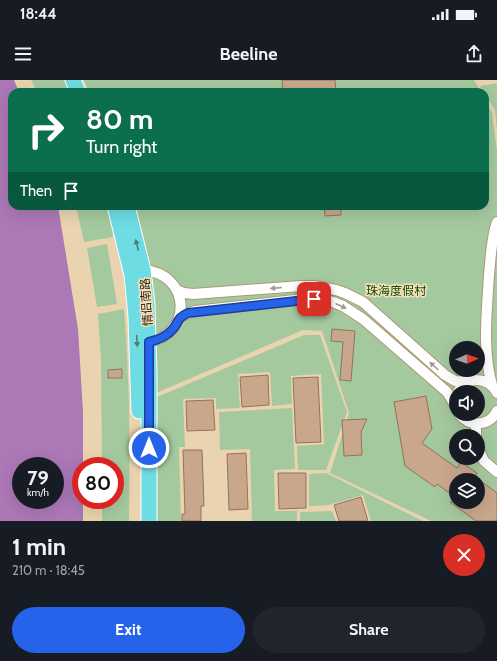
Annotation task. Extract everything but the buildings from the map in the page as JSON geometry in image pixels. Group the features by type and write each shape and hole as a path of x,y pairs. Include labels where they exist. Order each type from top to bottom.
{"highway":[{"name":"情侣南路","path":"116,210 132,274 136,316 139,521"},
{"name":"情侣南路","path":"128,210 143,270 149,342 149,521"}],"street":[{"path":"462,385 471,381 480,372 484,364 486,353 488,292 492,241 497,222"},
{"path":"143,270 157,272 169,279 177,290 181,303 179,317 173,329 168,334 156,341 149,342"},
{"path":"177,290 184,293 198,294 314,286 340,291 354,297 372,309 445,375 455,381 480,380 495,389"},
{"path":"179,317 195,312 304,299 323,299 333,302 353,312 373,327 449,395"},
{"path":"486,353 495,389"},
{"path":"466,421 476,424 489,420 497,411"},
{"path":"476,424 476,429"},
{"path":"485,462 497,472"}],"green space":[{"path":"31,80 67,80 70,88 35,88"},
{"path":"84,80 474,80 479,88 87,88"},
{"path":"497,83 497,130 495,110 489,100 489,88 481,88 480,86"},
{"name":"珠海度假村","path":"489,107 492,113 497,151 497,521 431,521 330,473 349,413 322,331 303,330 149,396 127,210 489,210"},
{"path":"77,210 111,210 113,237 84,242"},
{"path":"107,244 117,304 97,307 87,248"},
{"path":"124,309 129,415 129,521 102,521 102,509 124,509 124,457 102,457 101,360 98,314"},
{"path":"304,335 320,335 347,412 326,470 298,470 297,446 324,444 321,374 291,376 292,404 272,406 270,372 238,374 240,408 216,409 216,398 183,399 185,447 179,447 181,521 155,521 155,398"},
{"path":"292,408 295,469 274,470 275,511 297,511 297,521 252,521 250,449 220,450 219,412"},
{"path":"326,473 423,521 371,521 363,495 329,505 309,506 309,474"},
{"path":"332,511 336,521 300,521 300,512"}],"shaded area":[{"path":"0,80 14,80 17,88 8,88 8,210 59,210 78,329 83,412 83,457 72,457 72,509 83,509 83,521 0,521"}],"route":[{"path":"149,448 149,342 156,341 168,334 173,329 179,317 188,313 314,299"}]}
